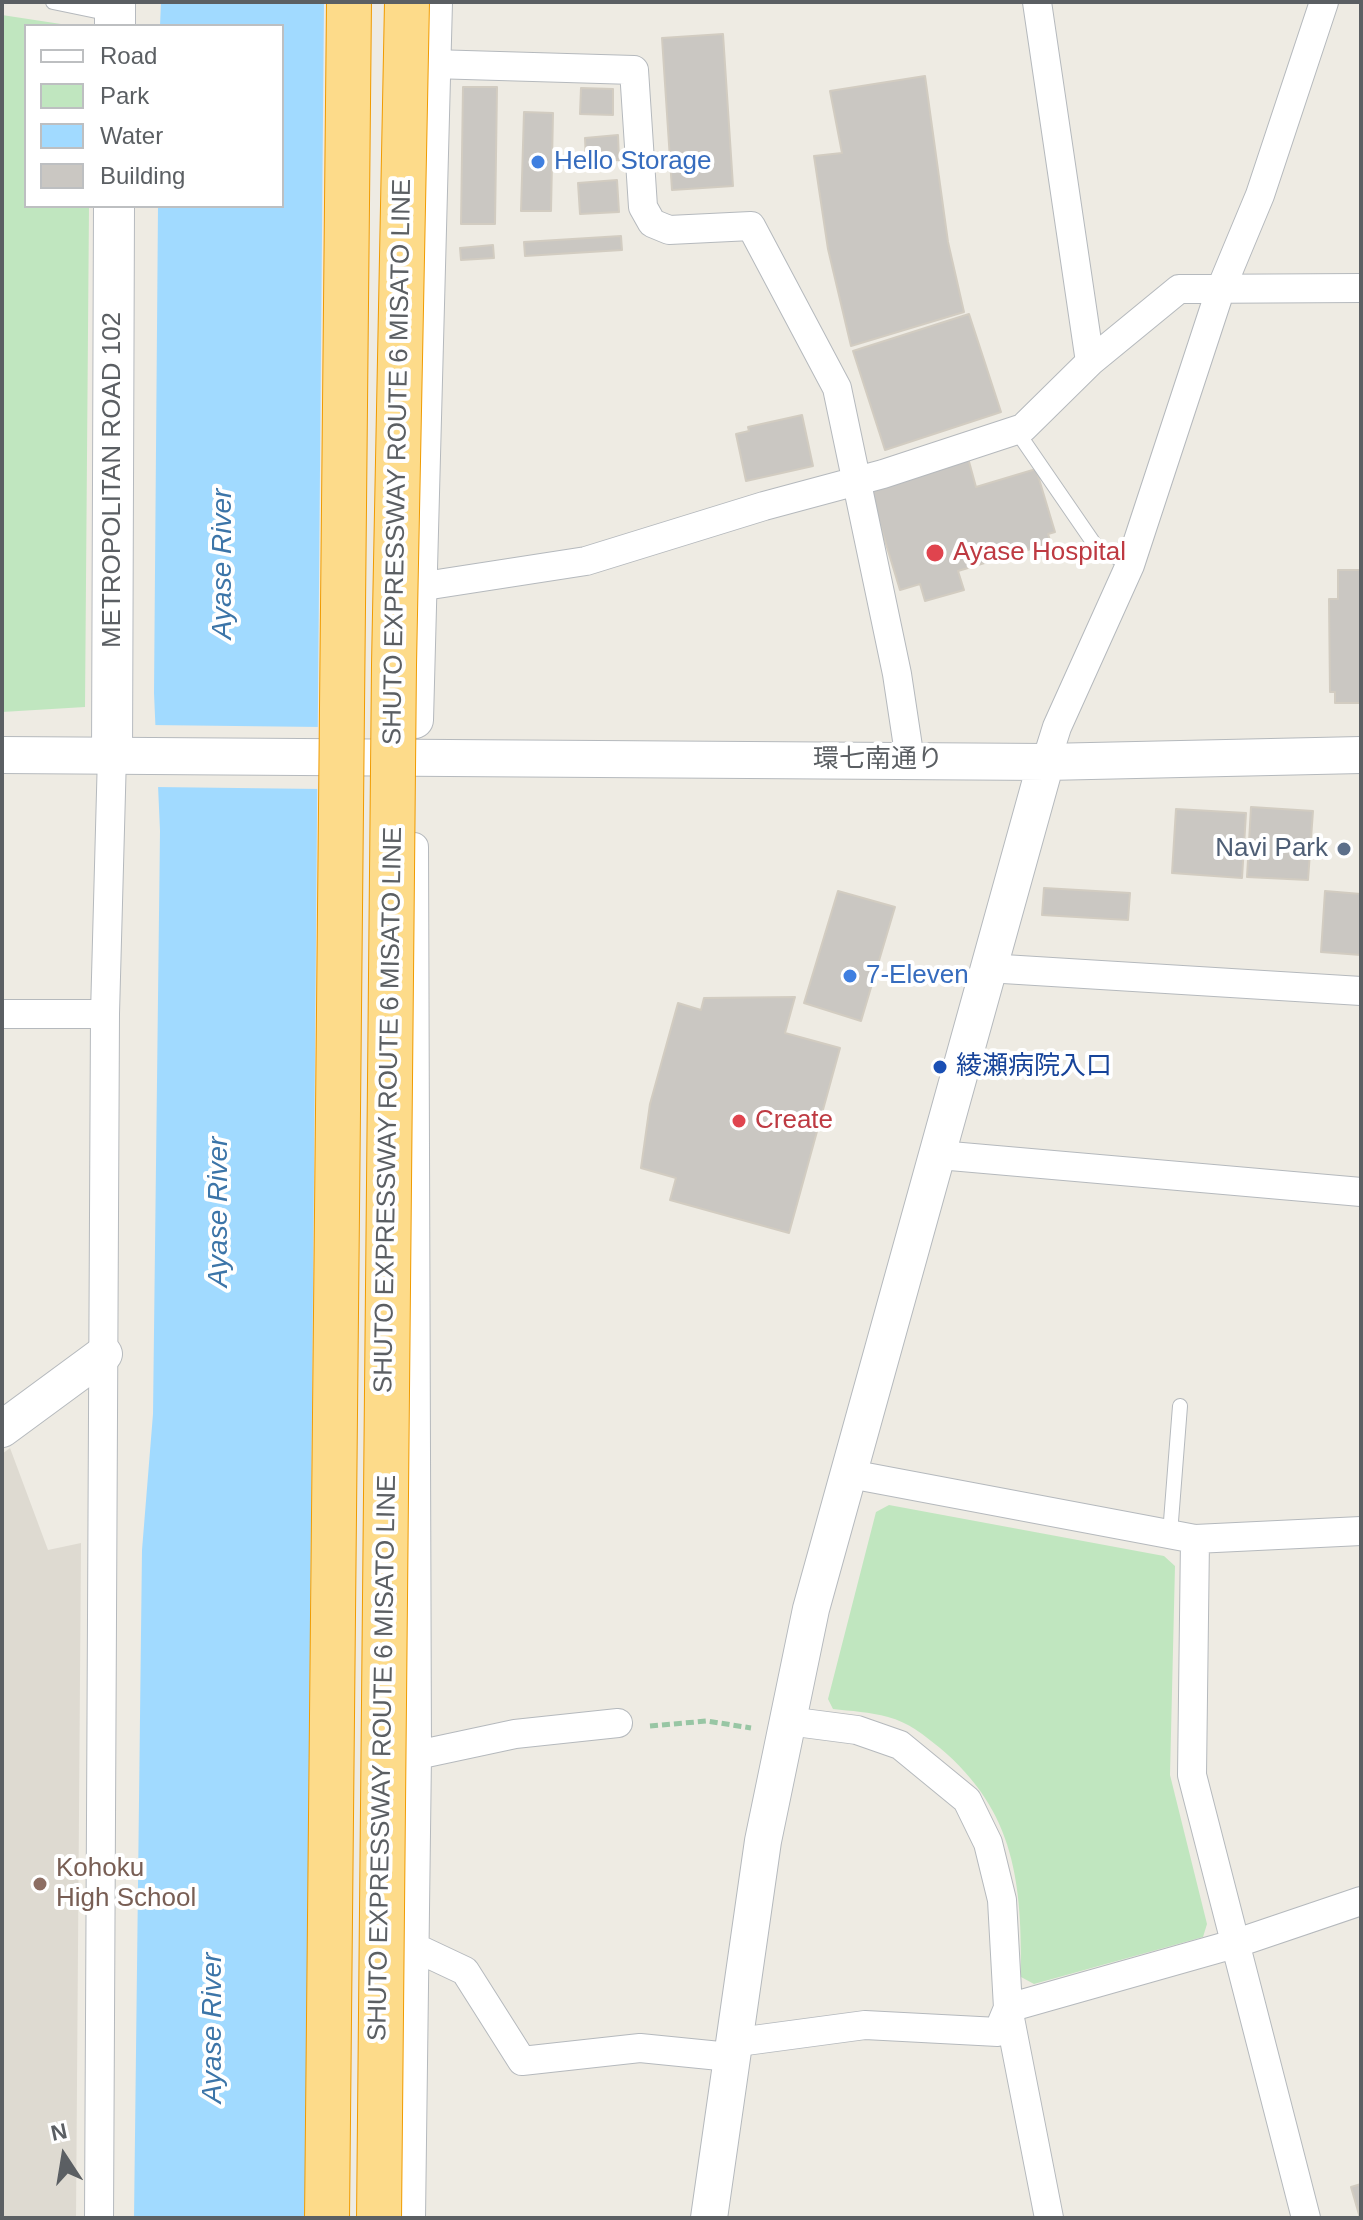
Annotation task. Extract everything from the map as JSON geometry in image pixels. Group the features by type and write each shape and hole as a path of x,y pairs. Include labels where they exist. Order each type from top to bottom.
{"highway":[{"name":"SHUTO EXPRESSWAY ROUTE 6 MISATO LINE","path":"327,2218 349,2"},
{"name":"SHUTO EXPRESSWAY ROUTE 6 MISATO LINE","path":"379,2218 394,665 407,2"}],"main road":[{"name":"METROPOLITAN ROAD 102","path":"114,208 126,755"}],"street":[{"path":"411,2218 417,1755 404,758 418,587 434,2"},
{"path":"1037,2 1090,362"},
{"path":"709,2218 763,1841 811,1609 939,1155 987,968 1057,727 1130,565 1220,291 1260,195 1324,2"},
{"path":"432,64 634,70 643,207 652,223 669,230 751,226 837,388 897,674 910,760"},
{"path":"418,587 586,561 1023,428 1090,362 1179,289 1361,288"},
{"name":"環七南通り","path":"2,755 1046,762 1361,755"},
{"path":"99,2218 105,1014 126,755"},
{"path":"987,968 1361,991"},
{"path":"2,1014 105,1014"},
{"path":"939,1155 1361,1192"},
{"path":"2,1429 104,1354"},
{"path":"850,1474 1183,1536 1361,1531"},
{"path":"1183,1536 1192,1775 1306,2218"},
{"path":"417,1755 515,1734 618,1723"},
{"path":"787,1728 857,1730 900,1745 967,1800 988,1843 1002,1900 1008,2008 1049,2218"},
{"path":"1008,2008 1234,1944 1361,1901"},
{"path":"414,1947 465,1971 522,2061 640,2048 731,2050 865,2025 998,2032 1008,2008"}],"lane":[{"path":"53,2 115,14"},
{"path":"1016,430 1095,545 1130,565"},
{"path":"1180,1406 1183,1536"}],"path":[{"path":"618,1723 627,1728 707,1721 787,1728"}],"shaded area":[{"name":"Kohoku High School","path":"10,1448 48,1550 81,1543 76,2218 2,2218 2,1454"}],"green space":[{"path":"2,15 61,24 24,24 24,208 89,208 85,707 2,712"},
{"path":"889,1505 1164,1556 1175,1566 1170,1775 1207,1924 1203,1937 1034,1984 1021,1977 1016,1881 999,1824 985,1798 965,1772 916,1730 881,1715 833,1709 828,1699 876,1512"}],"water":[{"name":"Ayase River","path":"161,2 324,2 305,2218 134,2218 142,1550 153,1414 160,831 154,693 158,208 284,208 284,24 160,24"}],"pier":[{"path":"150,725 321,727 321,789 155,787"}],"building":[{"path":"723,34 733,186 672,190 662,38"},
{"path":"925,76 948,242 964,312 851,346 828,249 814,156 842,153 830,91"},
{"path":"463,87 497,87 495,224 461,224"},
{"path":"581,88 613,89 613,115 580,114"},
{"path":"524,112 553,113 551,211 521,211"},
{"path":"618,135 619,160 586,162 585,138"},
{"path":"617,180 619,212 580,214 578,183"},
{"path":"621,236 622,250 525,256 524,242"},
{"path":"493,245 494,258 461,260 460,248"},
{"path":"969,314 1001,412 885,450 853,351"},
{"path":"802,415 813,466 746,481 736,434 749,431 748,427"},
{"path":"968,458 976,487 1036,469 1055,532 1048,534 1051,543 958,571 964,590 925,601 920,584 900,590 869,488"},
{"path":"1338,570 1361,570 1361,703 1335,703 1335,692 1330,692 1329,599 1338,599"},
{"path":"1251,807 1313,811 1308,880 1247,877"},
{"path":"1176,809 1246,813 1242,878 1172,873"},
{"path":"1044,888 1130,893 1128,920 1042,915"},
{"path":"838,891 895,907 861,1021 804,1003"},
{"path":"1325,891 1361,894 1361,955 1321,952"},
{"path":"795,997 785,1033 840,1048 789,1233 670,1200 676,1178 641,1168 650,1104 678,1003 701,1010 704,998"},
{"path":"1361,2184 1361,2218 1360,2218 1351,2187"}],"place":[{"name":"Hello Storage","path":"538,162"},
{"name":"Ayase Hospital","path":"935,553"},
{"name":"Navi Park","path":"1344,849"},
{"name":"7-Eleven","path":"850,976"},
{"name":"綾瀬病院入口","path":"940,1067"},
{"name":"Create","path":"739,1121"},
{"name":"Kohoku High School","path":"40,1884"}]}
